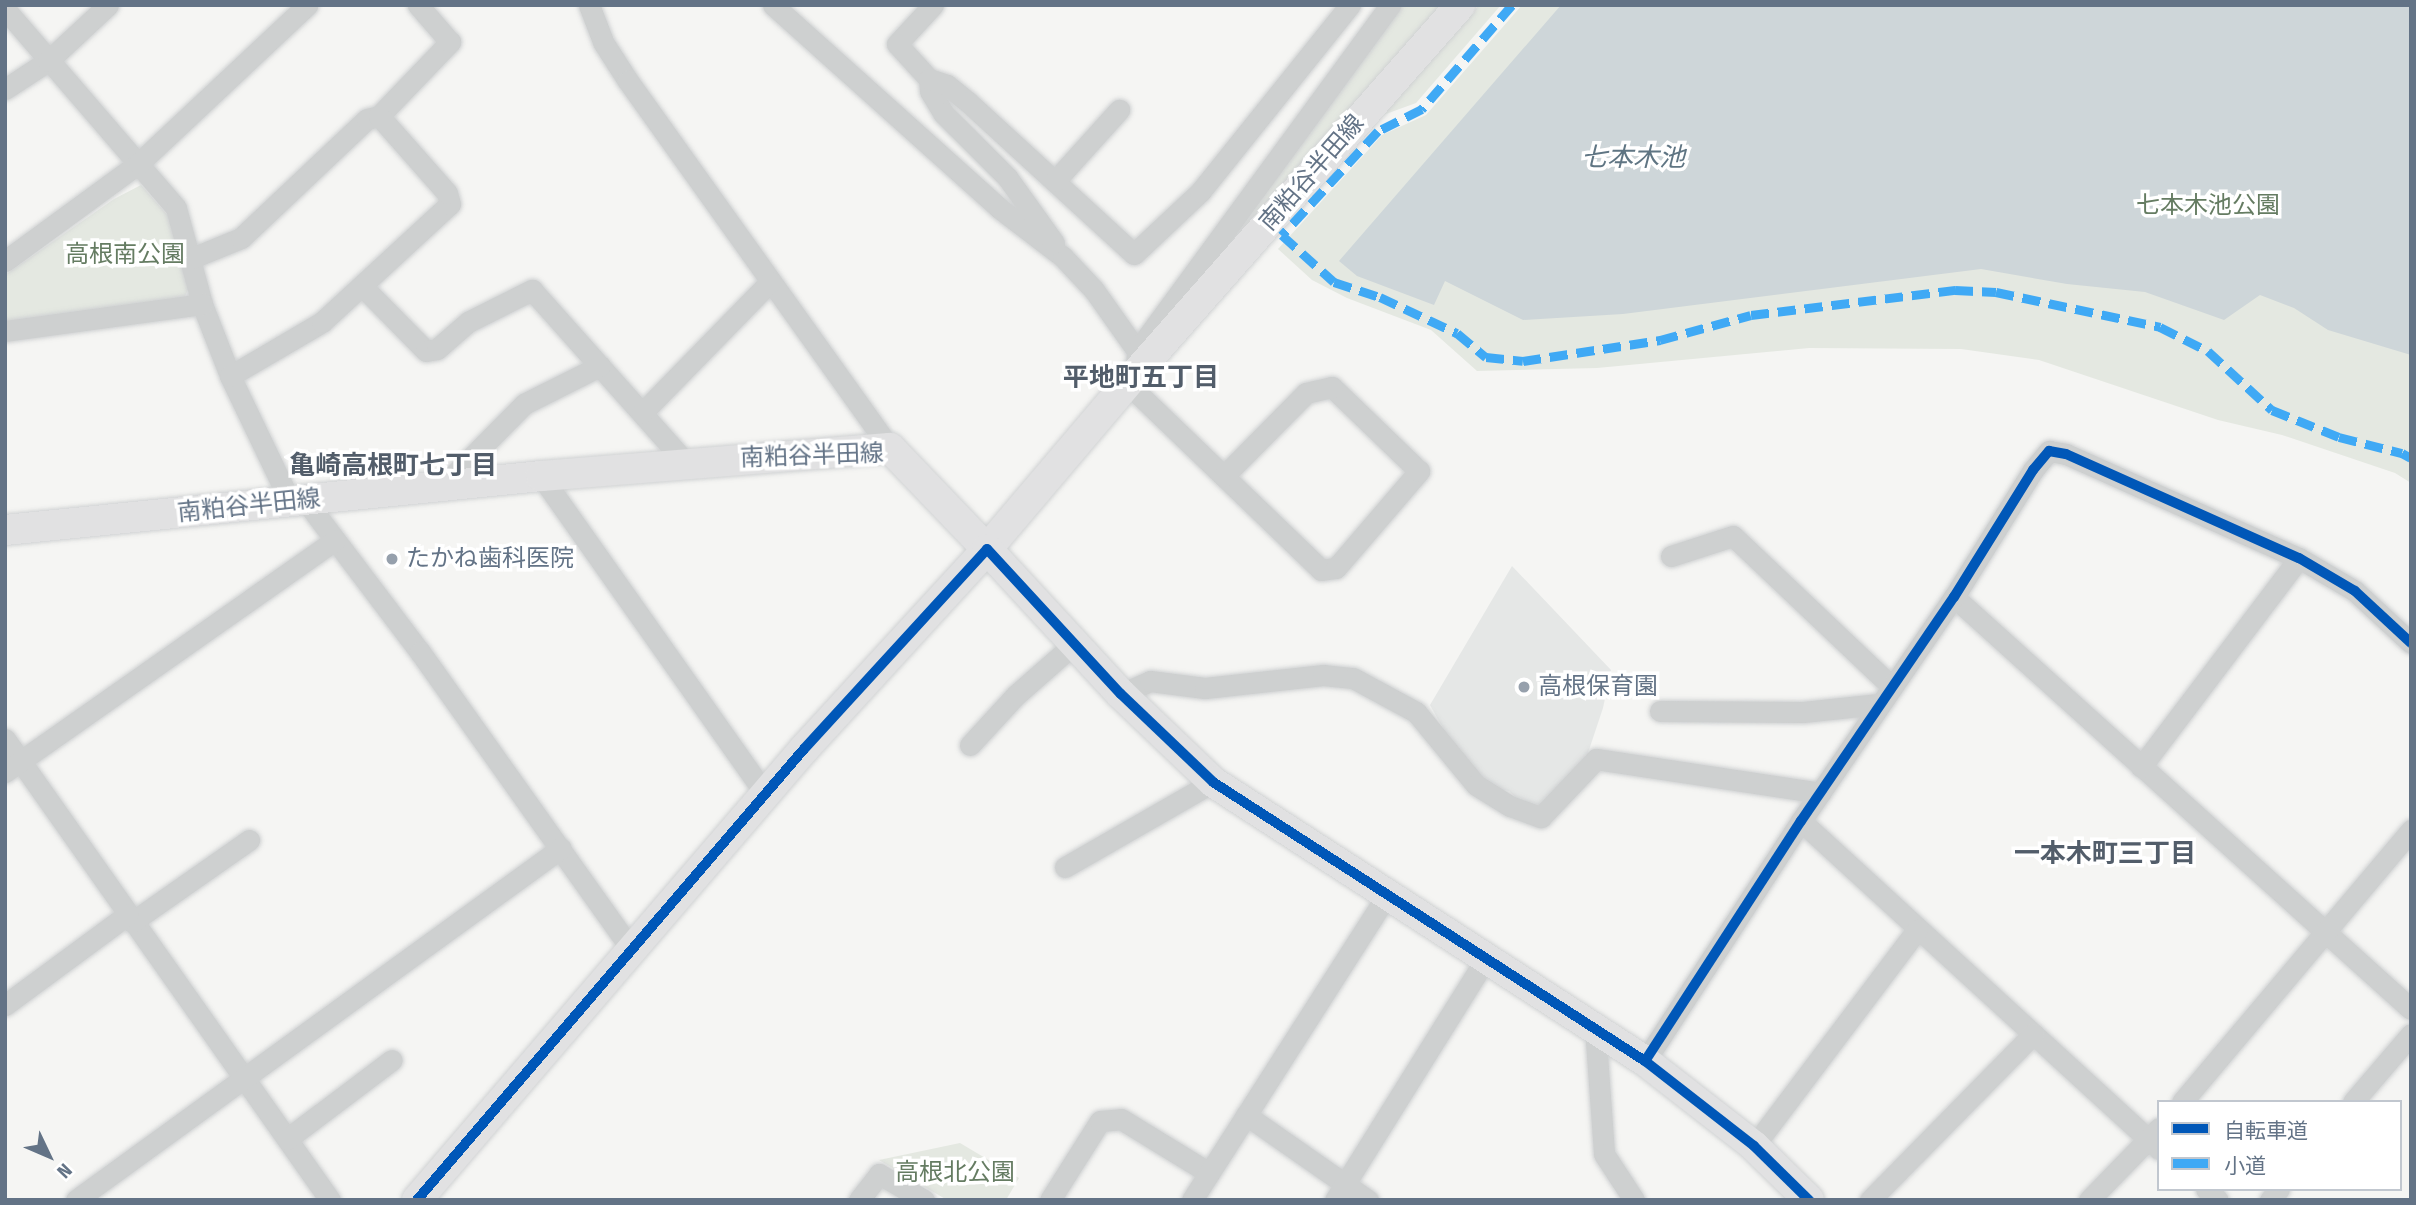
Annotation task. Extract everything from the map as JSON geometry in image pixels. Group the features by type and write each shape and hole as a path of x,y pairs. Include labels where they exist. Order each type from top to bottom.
{"street":[{"path":"5,89 48,61 108,5"},
{"path":"5,261 139,163 307,5"},
{"path":"192,258 241,238 367,119 379,116 450,42 418,5"},
{"path":"589,5 609,52 890,448"},
{"path":"773,5 999,208 1063,257"},
{"path":"933,5 897,44 929,79 947,85 968,102 1134,254 1200,192 1350,5"},
{"path":"1134,369 1390,5"},
{"name":"南粕谷半田線","path":"5,530 541,476 890,448 987,549 1134,369 1460,5"},
{"path":"5,9 176,208 192,258 202,303 230,376 297,501 335,540 561,848 631,949"},
{"path":"929,79 930,91 943,113 1007,177 1063,257 1094,290 1134,369 1224,476 1321,570 1336,568 1419,471 1332,387 1306,393 1224,476"},
{"path":"1055,181 1119,110"},
{"path":"230,376 322,322 450,204 447,193 379,116"},
{"path":"642,413 771,282"},
{"path":"362,286 426,351 437,349 468,322 532,290 686,463"},
{"path":"5,331 202,303"},
{"path":"442,487 524,404 600,366"},
{"path":"1645,1061 1819,793 1954,597 2033,470 2049,451 2066,454 2299,558 2355,590 2411,643"},
{"path":"541,476 765,794"},
{"path":"1671,556 1733,536 1892,687"},
{"path":"13,767 335,540"},
{"path":"417,1200 765,794 987,549 1121,694 1213,782 1645,1061 1754,1146 1809,1200"},
{"path":"2141,767 2299,558"},
{"path":"1954,597 2411,1009"},
{"path":"970,745 1016,695 1074,645"},
{"path":"1121,694 1150,681 1205,688 1323,675 1353,678 1416,712 1476,785 1510,806 1541,817 1596,760 1819,793"},
{"path":"1660,711 1803,712 1879,704"},
{"path":"5,739 13,767 130,919 330,1200"},
{"path":"1065,867 1213,782"},
{"path":"1801,821 1917,930 2155,1139 2090,1200"},
{"path":"2184,1100 2327,934 2411,831"},
{"path":"5,1005 249,839"},
{"path":"76,1200 561,848"},
{"path":"1192,1200 1388,894"},
{"path":"1754,1146 1917,930"},
{"path":"1341,1191 1487,957"},
{"path":"1595,1027 1604,1154 1634,1200"},
{"path":"1870,1200 2034,1034"},
{"path":"2355,1100 2411,1034"},
{"path":"287,1139 392,1060"},
{"path":"1246,1115 1341,1191 1368,1200"},
{"path":"1050,1200 1100,1121 1121,1119 1209,1173"},
{"path":"859,1200 879,1174 924,1200"}],"shaded area":[{"name":"高根保育園","path":"1512,566 1611,670 1603,708 1583,768 1541,810 1527,808 1509,791 1498,789 1471,769 1448,737 1430,705"}],"green space":[{"path":"1403,5 1441,5 1191,293 1254,203"},
{"path":"1479,5 1501,5 1416,103 1383,115"},
{"name":"七本木池","path":"1522,5 2411,5 2411,483 2395,473 2282,435 2218,420 2039,360 1961,349 1809,348 1597,368 1477,371 1431,330 1347,298 1312,280 1278,249 1382,135 1426,115"},
{"name":"高根南公園","path":"141,185 171,219 189,288 183,300 5,326 5,275 114,199"},
{"name":"高根北公園","path":"960,1143 1019,1178 1006,1200 947,1200 879,1160"}],"water":[{"name":"七本木池","path":"1561,5 2411,5 2411,355 2328,330 2294,308 2260,295 2224,320 2145,292 2067,284 1981,269 1623,314 1523,320 1445,281 1434,305 1357,276 1339,261"}],"marked path":[{"path":"1512,5 1422,109 1378,131 1282,235 1334,282 1380,297 1457,333 1486,357 1523,361 1660,340 1751,315 1955,290 1996,292 2160,327 2208,351 2272,410 2339,437 2402,453 2411,458"}],"cycle path":[{"path":"1645,1061 1801,821 1954,597 2033,470 2049,451 2066,454 2299,558 2355,591 2411,643"},
{"path":"417,1200 804,749 987,549 1121,694 1213,782 1645,1061 1754,1146 1809,1200"}],"place":[{"name":"たかね歯科医院","path":"392,559"},
{"name":"高根保育園","path":"1524,687"}],"district":[{"name":"平地町五丁目","path":"1141,378"},
{"name":"亀崎高根町七丁目","path":"393,466"},
{"name":"一本木町三丁目","path":"2105,854"}],"park label":[{"name":"七本木池公園","path":"2208,206"}]}
